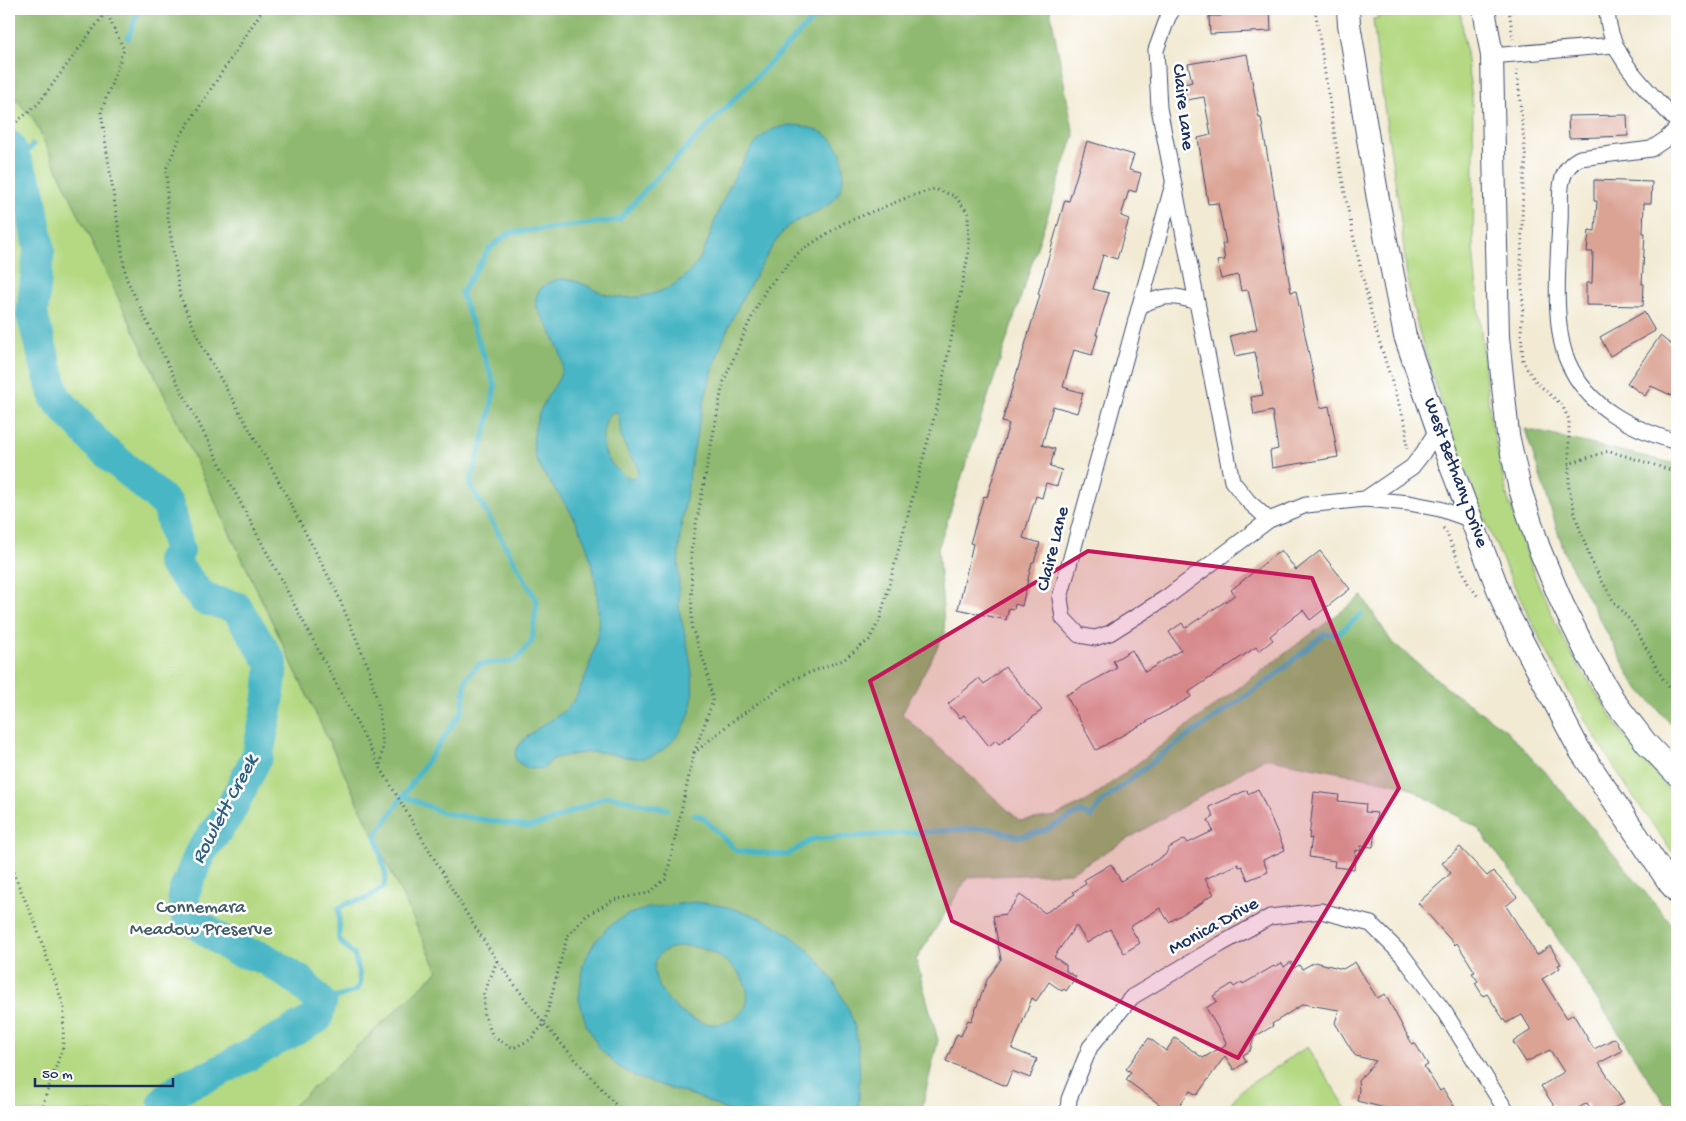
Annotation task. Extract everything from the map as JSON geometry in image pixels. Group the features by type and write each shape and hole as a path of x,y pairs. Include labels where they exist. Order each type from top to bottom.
{"main road":[{"path":"1484,9 1492,56 1498,337 1508,435 1520,489 1539,548 1562,604 1586,652 1615,702 1648,744 1677,775"},
{"name":"West Bethany Drive","path":"1351,14 1379,205 1405,336 1472,520 1506,610 1579,749 1677,892"}],"street":[{"name":"Claire Lane","path":"1173,9 1168,17 1156,50 1159,108 1173,184 1232,481 1248,501 1269,520"},
{"path":"1607,14 1614,45 1629,69 1677,122"},
{"path":"1492,56 1614,45"},
{"path":"1677,128 1652,149 1580,158 1573,161 1562,180 1558,260 1559,330 1568,362 1578,380 1614,416 1632,426 1677,442"},
{"name":"Claire Lane","path":"1173,184 1060,598 1063,618 1079,635 1095,638 1110,633 1167,597 1269,520 1306,505 1365,500 1409,503 1430,507 1472,520"},
{"path":"1140,306 1153,299 1167,296 1182,297 1196,302"},
{"path":"1365,500 1412,467 1438,428"},
{"name":"Monica Drive","path":"1068,1112 1069,1099 1090,1047 1132,997 1270,917 1321,911 1371,924 1403,956 1445,1013 1507,1112"}],"path":[{"path":"100,9 107,11"},
{"path":"263,9 181,135 167,167 167,211 180,296 202,346 276,476 337,592 369,669 379,708 383,745 380,767"},
{"path":"9,128 38,104 107,11"},
{"path":"107,11 124,50 101,112 126,278 168,367 380,767 408,816 497,961 544,1024 622,1112"},
{"path":"497,961 484,994 484,1014 493,1037 513,1048 530,1040 544,1024 566,937 586,916 613,900 648,893 666,879 694,753 713,701 706,667 692,628 691,550 723,383 746,329 766,289 800,252 844,222 934,189 955,196 968,213 969,251 938,403 880,619 868,640 844,660 793,679 734,720 694,753"},
{"path":"1568,464 1609,451 1677,472"},
{"path":"9,863 35,923 64,1007 63,1047 40,1112"}],"highlighted area":[{"path":"1088,551 1312,578 1399,788 1238,1058 952,921 870,681"}],"green space":[{"path":"9,9 1050,9 1074,135 938,549 945,633 902,714 1020,821 1055,816 1087,801 1362,596 1391,641 1452,692 1506,730 1559,788 1677,931 1677,1112 1670,1112 1537,907 1478,828 1404,785 1265,758 1070,873 968,877 916,960 938,1040 921,1112 287,1112 438,971 33,118 9,92"},
{"path":"1378,9 1460,9 1472,98 1474,155 1473,248 1479,313 1490,416 1507,496 1535,577 1575,660 1623,734 1677,800 1677,858 1610,761 1579,710 1551,658 1499,552 1449,425 1422,341 1408,284 1373,19 1378,18"},
{"name":"Connemara Meadow Preserve","path":"9,92 33,118 438,971 287,1112 9,1112"},
{"path":"1525,429 1677,464 1677,731 1634,683 1566,557"},
{"path":"1307,1047 1349,1112 1224,1112 1241,1090"}],"water":[{"path":"789,125 819,131 834,142 839,149 842,159 842,183 840,190 829,204 798,220 781,234 775,242 729,326 709,383 693,454 679,549 679,608 692,673 692,699 687,720 669,744 650,757 634,758 593,752 556,758 551,760 543,769 527,768 516,761 516,753 520,745 536,730 565,710 576,697 592,658 598,629 596,584 584,540 570,511 539,465 534,450 534,432 539,413 557,382 562,365 562,359 556,342 537,308 537,295 544,286 558,279 581,283 604,294 629,298 656,293 672,286 688,274 700,258 733,179 754,146 768,132","holes":["617,412 621,436 629,455 637,464 638,473 635,477 628,477 620,472 609,460 604,449 603,437 608,416"]},
{"path":"694,902 739,910 779,928 797,940 813,955 828,973 840,993 854,1024 857,1038 860,1081 858,1112 730,1112 701,1098 635,1077 615,1064 599,1048 586,1024 579,999 583,964 594,943 608,927 626,915 649,908","holes":["679,946 699,948 717,955 740,975 748,996 746,1005 740,1014 733,1019 716,1024 699,1022 684,1014 670,1002 660,988 655,974 656,961 664,951"]}],"building":[{"path":"1221,9 1270,9 1271,31 1210,34 1209,16 1221,16"},
{"path":"1247,54 1259,118 1261,118 1291,292 1296,291 1320,408 1329,406 1338,457 1272,468 1270,451 1278,449 1272,411 1254,415 1251,397 1263,395 1255,352 1235,356 1230,336 1257,329 1248,290 1241,291 1238,275 1221,279 1217,261 1225,260 1222,244 1226,243 1218,203 1208,204 1198,138 1211,135 1204,97 1187,100 1184,84 1192,82 1188,64"},
{"path":"1627,115 1628,136 1569,138 1568,116"},
{"path":"1087,141 1134,155 1129,170 1141,173 1136,192 1129,190 1121,216 1129,219 1117,259 1103,255 1093,289 1109,293 1092,355 1074,350 1063,387 1083,393 1077,413 1053,406 1042,445 1055,449 1050,467 1062,470 1057,486 1046,483 1042,498 1036,496 1023,538 1040,543 1034,562 1032,562 1022,606 1015,604 1014,609 1009,608 1006,620 958,609 973,544 970,543 984,496 987,497 1009,424 1002,422 1040,295 1038,294 1065,200 1069,201"},
{"path":"1594,180 1652,182 1651,203 1644,203 1643,306 1586,305 1586,283 1592,283 1593,252 1587,252 1589,230 1595,231 1597,201 1594,201"},
{"path":"1644,312 1655,331 1610,356 1600,337"},
{"path":"1660,336 1677,349 1677,398 1651,386 1645,396 1627,383"},
{"path":"1281,550 1296,570 1320,551 1350,589 1310,620 1303,610 1270,636 1273,640 1259,651 1256,647 1189,692 1191,697 1096,750 1066,695 1117,668 1113,661 1132,650 1145,672 1181,650 1169,632 1182,623 1185,628 1235,595 1231,590"},
{"path":"1005,667 1042,710 999,744 996,740 989,746 964,715 960,718 948,704 979,678 984,684"},
{"path":"1258,789 1285,850 1263,860 1268,872 1248,880 1242,866 1239,867 1238,864 1205,879 1214,894 1169,922 1160,908 1130,927 1140,943 1124,953 1110,929 1087,943 1076,925 1054,957 1066,965 1066,971 1076,977 1066,991 1064,989 1062,991 1049,982 1036,1001 1032,998 1012,1049 1037,1059 1030,1078 1012,1071 1006,1086 946,1061 957,1034 961,1036 968,1020 971,1021 987,980 1001,959 993,916 1006,914 1020,895 1045,913 1075,894 1073,892 1086,884 1084,880 1111,864 1121,881 1165,855 1169,848 1185,839 1188,843 1213,831 1208,820 1214,817 1209,807 1247,790 1248,794"},
{"path":"1314,792 1339,795 1338,801 1366,804 1365,812 1377,813 1373,847 1361,846 1360,851 1356,850 1354,869 1334,867 1335,861 1309,857 1312,838 1309,839"},
{"path":"1460,847 1487,876 1493,871 1517,897 1506,906 1537,955 1550,946 1561,964 1558,965 1560,968 1542,979 1567,1018 1573,1014 1594,1049 1615,1038 1622,1051 1599,1063 1624,1102 1607,1112 1593,1112 1587,1103 1572,1112 1558,1112 1541,1086 1564,1072 1550,1050 1526,1062 1513,1042 1531,1030 1522,1015 1506,1023 1487,994 1483,996 1475,983 1478,981 1472,973 1475,972 1457,943 1455,945 1418,903 1451,873 1442,863"},
{"path":"1291,962 1294,968 1299,965 1302,969 1315,962 1343,969 1355,962 1377,998 1385,994 1412,1044 1415,1043 1428,1065 1424,1067 1440,1091 1443,1089 1458,1112 1401,1112 1357,1101 1358,1081 1376,1061 1354,1054 1335,1023 1339,1010 1303,1004 1254,1037 1250,1051 1243,1055 1246,1062 1234,1070 1225,1056 1197,1095 1190,1091 1174,1112 1170,1112 1126,1080 1131,1072 1126,1069 1149,1038 1166,1051 1175,1038 1203,1058 1225,1045 1226,1042 1206,1008 1217,1001 1213,996 1232,984 1234,987 1242,982 1243,984 1274,966 1282,963 1284,967"}],"waterway":[{"path":"128,38 139,9"},
{"path":"321,1003 357,990 360,985 359,971 354,955 339,940 339,908 345,904 365,899 383,888 386,876 376,835 462,711 466,678 479,664 515,661 532,641 537,601 470,484 488,422 495,386 461,293 489,249 509,233 619,220 647,188 823,9"},
{"path":"16,163 33,145"},
{"name":"Rowlett Creek","path":"9,146 29,190 39,249 32,315 55,397 98,445 168,505 179,551 172,561 204,599 236,607 272,664 268,704 258,754 229,813 200,853 183,895 187,917 235,950 264,958 301,982 321,1003 317,1018 212,1075 185,1085 164,1101 168,1112"},
{"path":"693,815 701,816 737,851 787,855 813,839 988,828 1018,837 1043,831 1081,812 1091,817 1102,802 1161,755 1272,678 1324,634 1338,634 1361,614"},
{"path":"404,796 443,813 529,827 550,821 608,796 667,809"}]}
